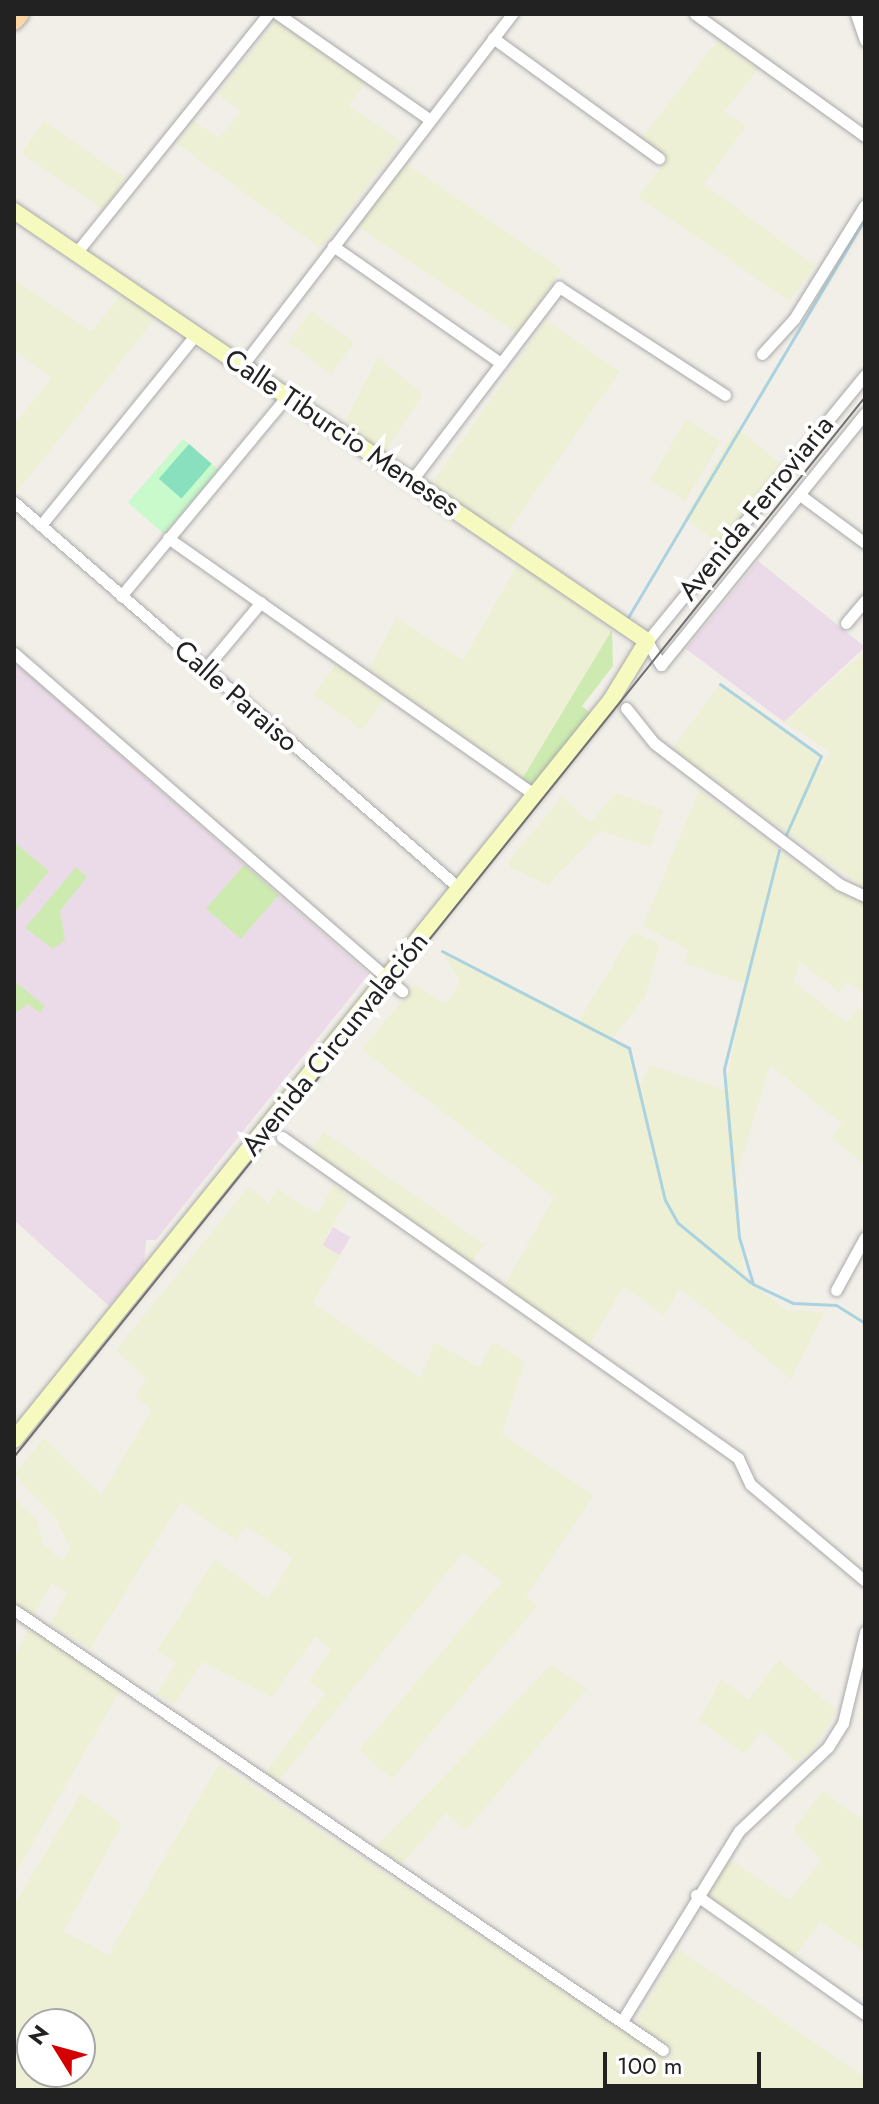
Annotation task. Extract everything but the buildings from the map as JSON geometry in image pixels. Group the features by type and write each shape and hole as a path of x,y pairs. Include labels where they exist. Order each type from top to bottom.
{"main road":[{"path":"14,21 20,14"}],"street":[{"path":"76,253 268,14"},
{"path":"278,14 429,119"},
{"path":"242,366 512,14"},
{"path":"695,14 865,136"},
{"path":"856,14 865,40"},
{"path":"493,38 659,158"},
{"path":"762,354 794,319 865,205"},
{"name":"Calle Tiburcio Meneses","path":"14,211 647,641 661,665"},
{"path":"333,246 501,363"},
{"path":"412,480 559,287 725,395"},
{"path":"41,525 196,334"},
{"name":"Avenida Ferroviaria","path":"647,641 865,375"},
{"path":"121,596 287,396"},
{"name":"Avenida Ferroviaria","path":"661,665 865,413"},
{"path":"800,495 865,543"},
{"name":"Calle Paraiso","path":"14,502 459,888"},
{"path":"168,538 533,794"},
{"path":"846,623 865,600"},
{"path":"205,669 261,602"},
{"name":"Avenida Circunvalación","path":"14,1440 611,700 647,641"},
{"path":"14,653 402,991"},
{"path":"626,708 654,743 839,884 865,896"},
{"path":"282,1137 738,1458 750,1484 865,1581"},
{"path":"836,1290 865,1237"},
{"path":"14,1610 663,2050"},
{"path":"622,2021 696,1895 739,1831 828,1747 843,1723 865,1632"},
{"path":"696,1895 865,2014"}],"shaded area":[{"path":"758,561 865,647 784,722 686,649"},
{"path":"14,662 369,974 156,1240 146,1240 144,1264 109,1306 14,1220"},
{"path":"333,1227 350,1237 340,1255 322,1245"}],"green space":[{"path":"276,20 366,82 349,106 401,141 320,248 176,143 194,121 219,138 241,111 218,94"},
{"path":"717,41 758,69 724,112 746,126 704,184 815,266 790,301 638,197 667,159 641,139"},
{"path":"44,121 126,178 104,210 22,153"},
{"path":"402,161 562,269 518,334 358,226"},
{"path":"14,279 91,331 123,293 156,317 16,493 14,424 52,378 14,350"},
{"path":"311,311 354,342 331,374 288,343"},
{"path":"546,320 620,372 504,536 431,485"},
{"path":"378,357 423,394 384,453 344,424"},
{"path":"686,420 721,441 685,501 650,480"},
{"path":"736,427 781,464 719,545 685,517"},
{"path":"183,439 219,470 164,534 128,502"},
{"path":"189,444 212,464 181,498 159,479"},
{"path":"518,564 612,630 522,779 369,669 396,618 463,660"},
{"path":"612,630 613,666 582,706 590,713 533,786 522,779"},
{"path":"865,652 865,889 672,749 720,684 821,756 817,771 830,752 784,722"},
{"path":"336,664 385,699 362,730 314,695"},
{"path":"699,790 825,884 865,904 865,994 848,982 839,992 800,962 794,982 847,1023 859,1008 865,1013 865,1165 832,1138 842,1124 770,1065 736,1178 744,1278 787,1310 825,1312 791,1379 680,1288 664,1315 623,1287 588,1348 503,1288 554,1197 362,1050 415,984 446,1004 460,982 442,951 579,1020 633,932 660,944 645,997 613,1038 629,1048 639,1088 650,1065 725,1090 745,984 685,963 688,950 643,926"},
{"path":"616,793 664,810 650,847 600,831 548,885 511,868 508,862 562,797 590,822"},
{"path":"14,842 49,871 14,913"},
{"path":"244,865 279,895 241,939 206,909"},
{"path":"76,867 87,877 60,911 65,940 53,949 25,928"},
{"path":"14,981 45,1006 40,1013 28,1004 14,1014"},
{"path":"324,1132 485,1244 471,1264 310,1152"},
{"path":"333,1185 349,1196 322,1245 340,1256 313,1303 421,1378 434,1342 479,1367 493,1342 525,1361 502,1434 594,1495 526,1596 537,1606 392,1779 359,1750 502,1581 463,1553 278,1782 265,1773 325,1693 309,1681 331,1649 315,1637 272,1697 202,1662 174,1704 156,1694 177,1662 157,1651 215,1559 268,1599 293,1558 245,1526 236,1540 181,1502 90,1649 50,1624 67,1593 52,1583 33,1616 14,1603 14,1498 37,1520 43,1544 63,1561 70,1549 57,1520 14,1474 44,1438 101,1495 152,1410 135,1396 146,1379 116,1350 249,1186 268,1203 277,1189 318,1214"},
{"path":"29,1628 121,1689 14,1876 14,1658"},
{"path":"779,1660 837,1711 815,1748 796,1762 762,1730 745,1754 699,1720 721,1680 749,1699"},
{"path":"551,1665 587,1689 466,1830 446,1813 402,1864 376,1847"},
{"path":"219,1764 668,2060 674,2051 636,2022 678,1949 865,2077 865,2090 14,2090 14,1905 81,1793 122,1824 64,1931 108,1955"},
{"path":"823,1791 865,1822 865,1952 821,1922 794,1958 706,1897 729,1859 790,1900 821,1861 793,1829"}],"waterway":[{"path":"627,619 865,218"},
{"path":"720,684 821,756 785,837"},
{"path":"779,850 724,1069 739,1237 753,1284 793,1303 836,1305 865,1323"},
{"path":"442,951 629,1048 665,1200 678,1223 751,1283"}],"tram line":[{"path":"14,1457 865,397"}]}
